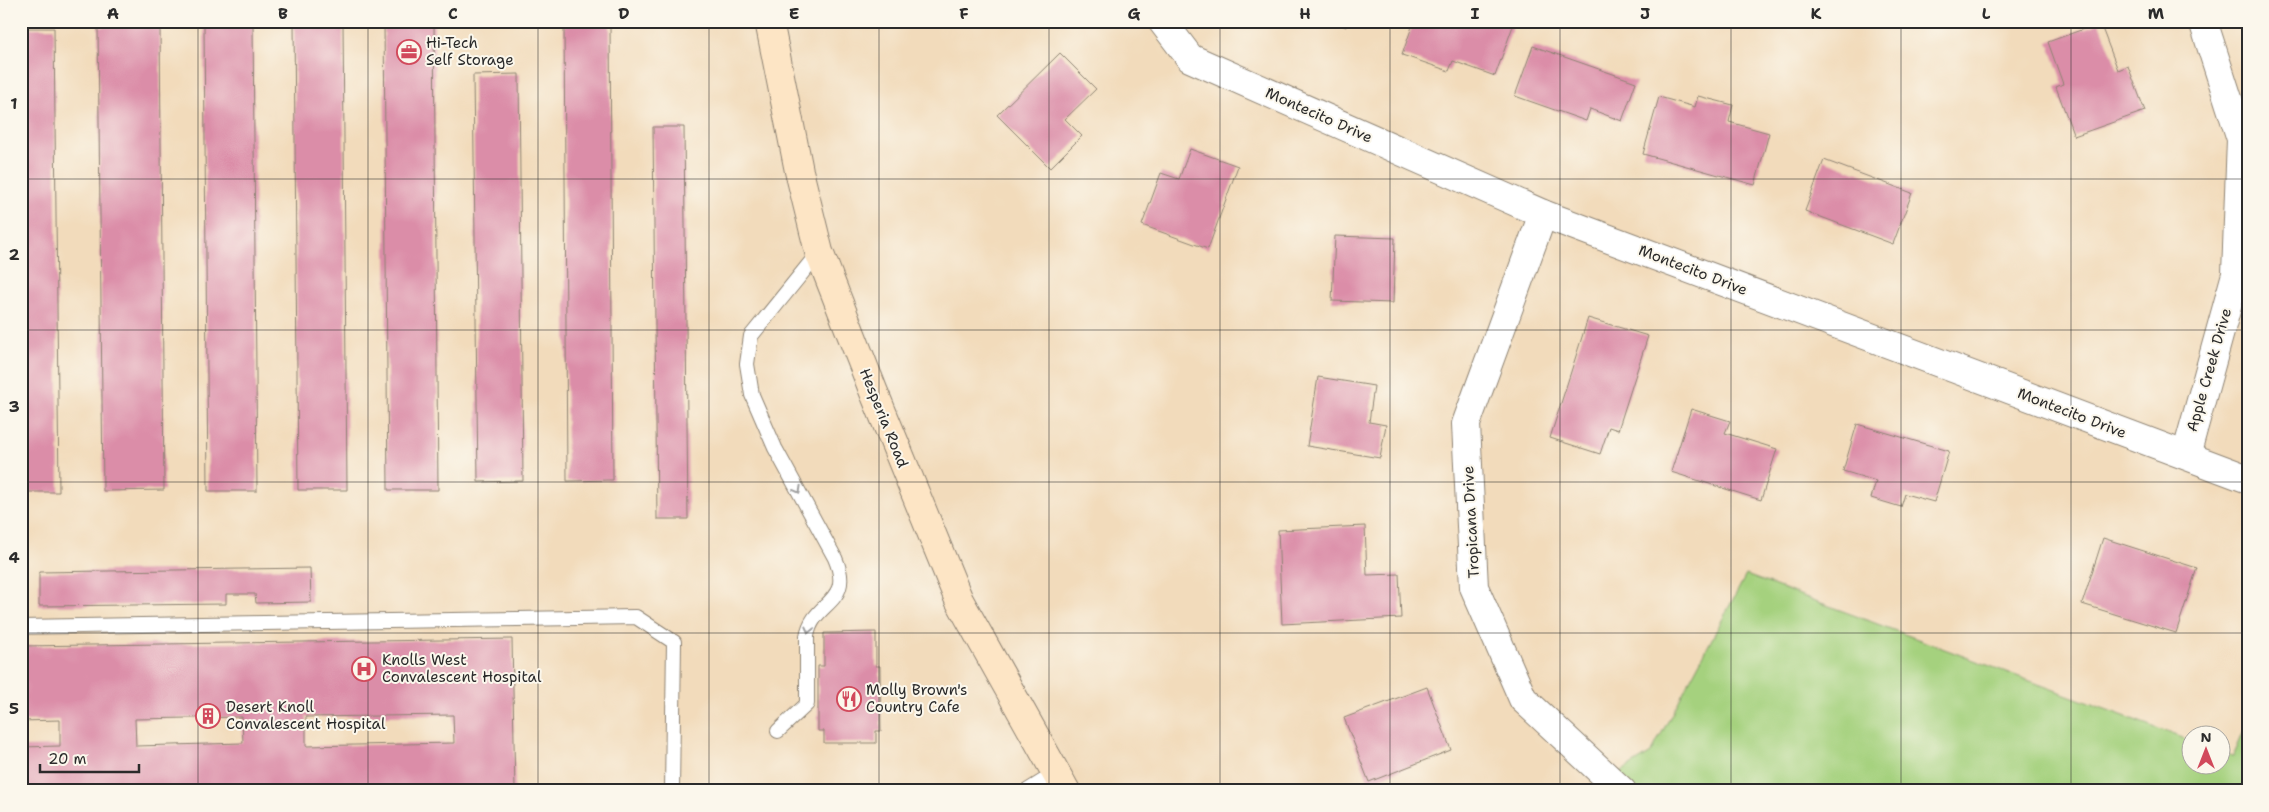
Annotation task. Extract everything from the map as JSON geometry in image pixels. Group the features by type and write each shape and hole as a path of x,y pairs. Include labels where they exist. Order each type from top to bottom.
{"main road":[{"name":"Hesperia Road","path":"769,21 799,171 819,252 958,600 1061,782"}],"street":[{"name":"Montecito Drive","path":"1162,21 1190,58 1543,214 2248,479"},
{"name":"Apple Creek Drive","path":"2186,455 2236,274 2241,139 2203,21"},
{"name":"Tropicana Drive","path":"1543,214 1466,424 1474,587 1523,699 1622,791"}],"lane":[{"path":"778,731 807,704 808,626 813,618 835,599 841,585 839,567 835,558 775,448 752,395 747,364 751,336 819,252"},
{"path":"21,627 636,617 674,642 672,791"},
{"path":"1027,791 1061,782"}],"green space":[{"path":"1746,575 2182,738 2182,774 2232,774 2232,756 2248,721 2248,791 1590,791 1651,753"}],"building":[{"path":"1333,21 1348,21 1346,27"},
{"path":"1414,21 1508,21 1514,23 1495,76 1453,61 1449,71 1402,55"},
{"path":"343,22 347,490 298,490 294,23"},
{"path":"384,23 434,23 438,490 388,490"},
{"path":"564,23 610,23 613,480 567,481"},
{"path":"2100,23 2118,70 2128,66 2145,111 2074,136 2056,87 2063,84 2048,42"},
{"path":"253,24 257,491 208,491 204,25"},
{"path":"160,26 164,490 103,491 98,27"},
{"path":"21,28 54,28 59,492 21,492"},
{"path":"1533,46 1636,82 1622,121 1590,109 1586,121 1515,96"},
{"path":"1060,53 1096,89 1065,119 1082,136 1050,168 997,115"},
{"path":"519,74 523,481 478,482 473,75"},
{"path":"1698,96 1733,105 1729,122 1769,133 1755,185 1643,154 1659,97 1695,107"},
{"path":"653,127 684,127 688,519 657,519"},
{"path":"1190,149 1238,166 1208,249 1142,225 1161,173 1179,179"},
{"path":"1824,160 1912,193 1893,244 1805,211"},
{"path":"1335,236 1395,238 1393,303 1332,301"},
{"path":"1588,318 1648,336 1618,430 1609,427 1600,454 1550,438"},
{"path":"1318,377 1374,386 1369,422 1386,425 1380,458 1307,446"},
{"path":"1691,409 1730,421 1725,433 1777,449 1761,500 1671,472"},
{"path":"1857,424 1949,451 1934,502 1905,494 1901,507 1871,498 1876,481 1843,471"},
{"path":"1365,526 1367,575 1399,574 1401,618 1282,624 1278,530"},
{"path":"2103,538 2197,568 2176,633 2082,604"},
{"path":"310,568 311,602 256,603 255,594 226,594 226,604 39,606 39,572"},
{"name":"Molly Brown's Country Cafe","path":"876,632 876,666 880,666 881,731 876,731 876,743 824,743 824,731 818,731 818,666 824,666 824,633"},
{"name":"Desert Knoll Convalescent Hospital","path":"512,639 515,791 21,791 21,747 60,746 60,720 21,721 21,646","holes":["453,715 454,743 306,746 306,717","242,717 243,743 136,746 135,719"]},
{"path":"1427,687 1451,750 1369,782 1344,718"}],"place":[{"name":"Hi-Tech Self Storage","path":"409,52"},
{"name":"Knolls West Convalescent Hospital","path":"364,669"},
{"name":"Molly Brown's Country Cafe","path":"849,699"},
{"name":"Desert Knoll Convalescent Hospital","path":"208,716"}]}
